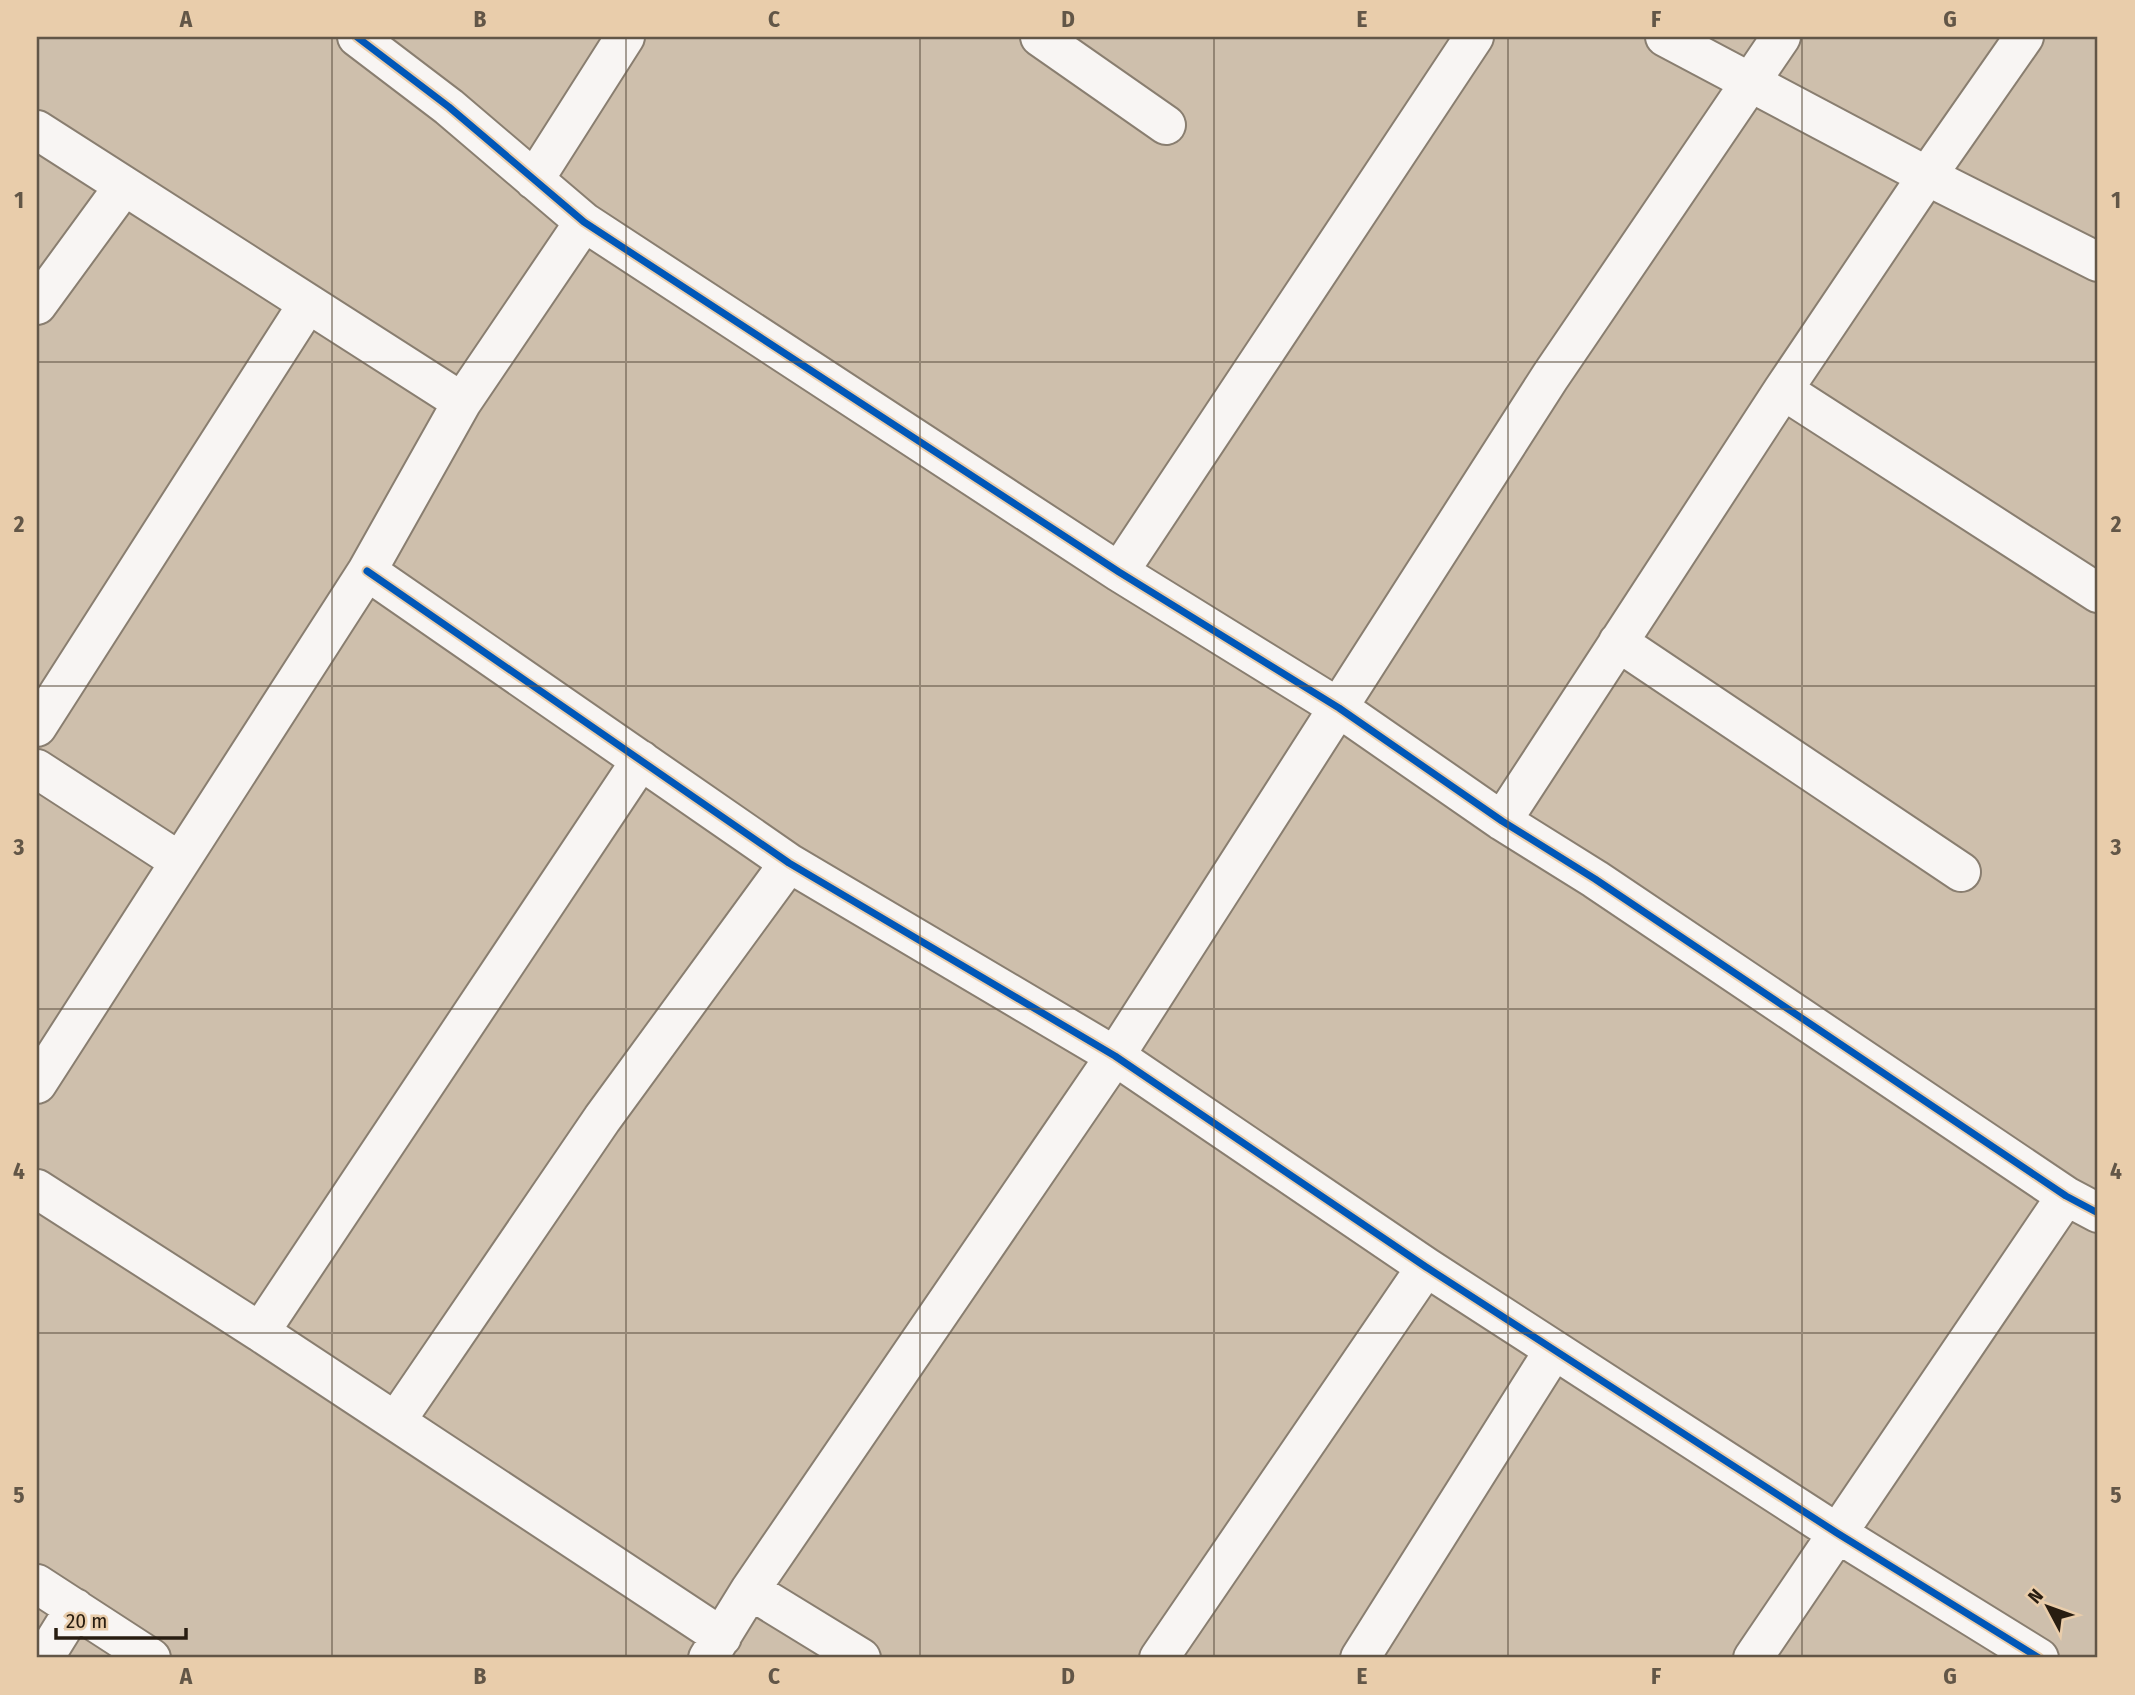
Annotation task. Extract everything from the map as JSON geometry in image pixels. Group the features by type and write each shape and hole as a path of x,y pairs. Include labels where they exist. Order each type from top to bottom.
{"street":[{"path":"357,37 449,107 584,222 1119,572 1339,708 1502,821 1595,879 2082,1205 1837,1532 1754,1658"},
{"path":"534,180 625,37"},
{"path":"1040,37 1166,125"},
{"path":"1119,572 1474,37"},
{"path":"1665,37 1927,176 2098,262"},
{"path":"37,1189 396,1421 715,1648 750,1590 1115,1056 1550,377 1781,37"},
{"path":"1502,821 1783,390 2024,37"},
{"path":"37,130 462,402"},
{"path":"37,305 124,186"},
{"path":"43,1060 179,861 366,571 462,402 584,222"},
{"path":"37,727 307,305"},
{"path":"1783,390 2098,593"},
{"path":"366,571 789,863 1115,1056 1426,1267 1837,1532 2039,1658"},
{"path":"1618,642 1961,873"},
{"path":"260,1332 641,761"},
{"path":"37,769 179,861"},
{"path":"396,1421 602,1119 789,863"},
{"path":"1159,1658 1426,1267"},
{"path":"1360,1658 1554,1350"},
{"path":"37,1584 151,1658"},
{"path":"750,1590 862,1658"},
{"path":"44,1658 75,1608"}],"cycle path":[{"path":"357,37 449,107 584,222 1119,572 1339,708 1502,821 1595,879 2066,1196 2098,1213"},
{"path":"367,571 789,863 1115,1056 1426,1267 1837,1533 2039,1658"}]}
